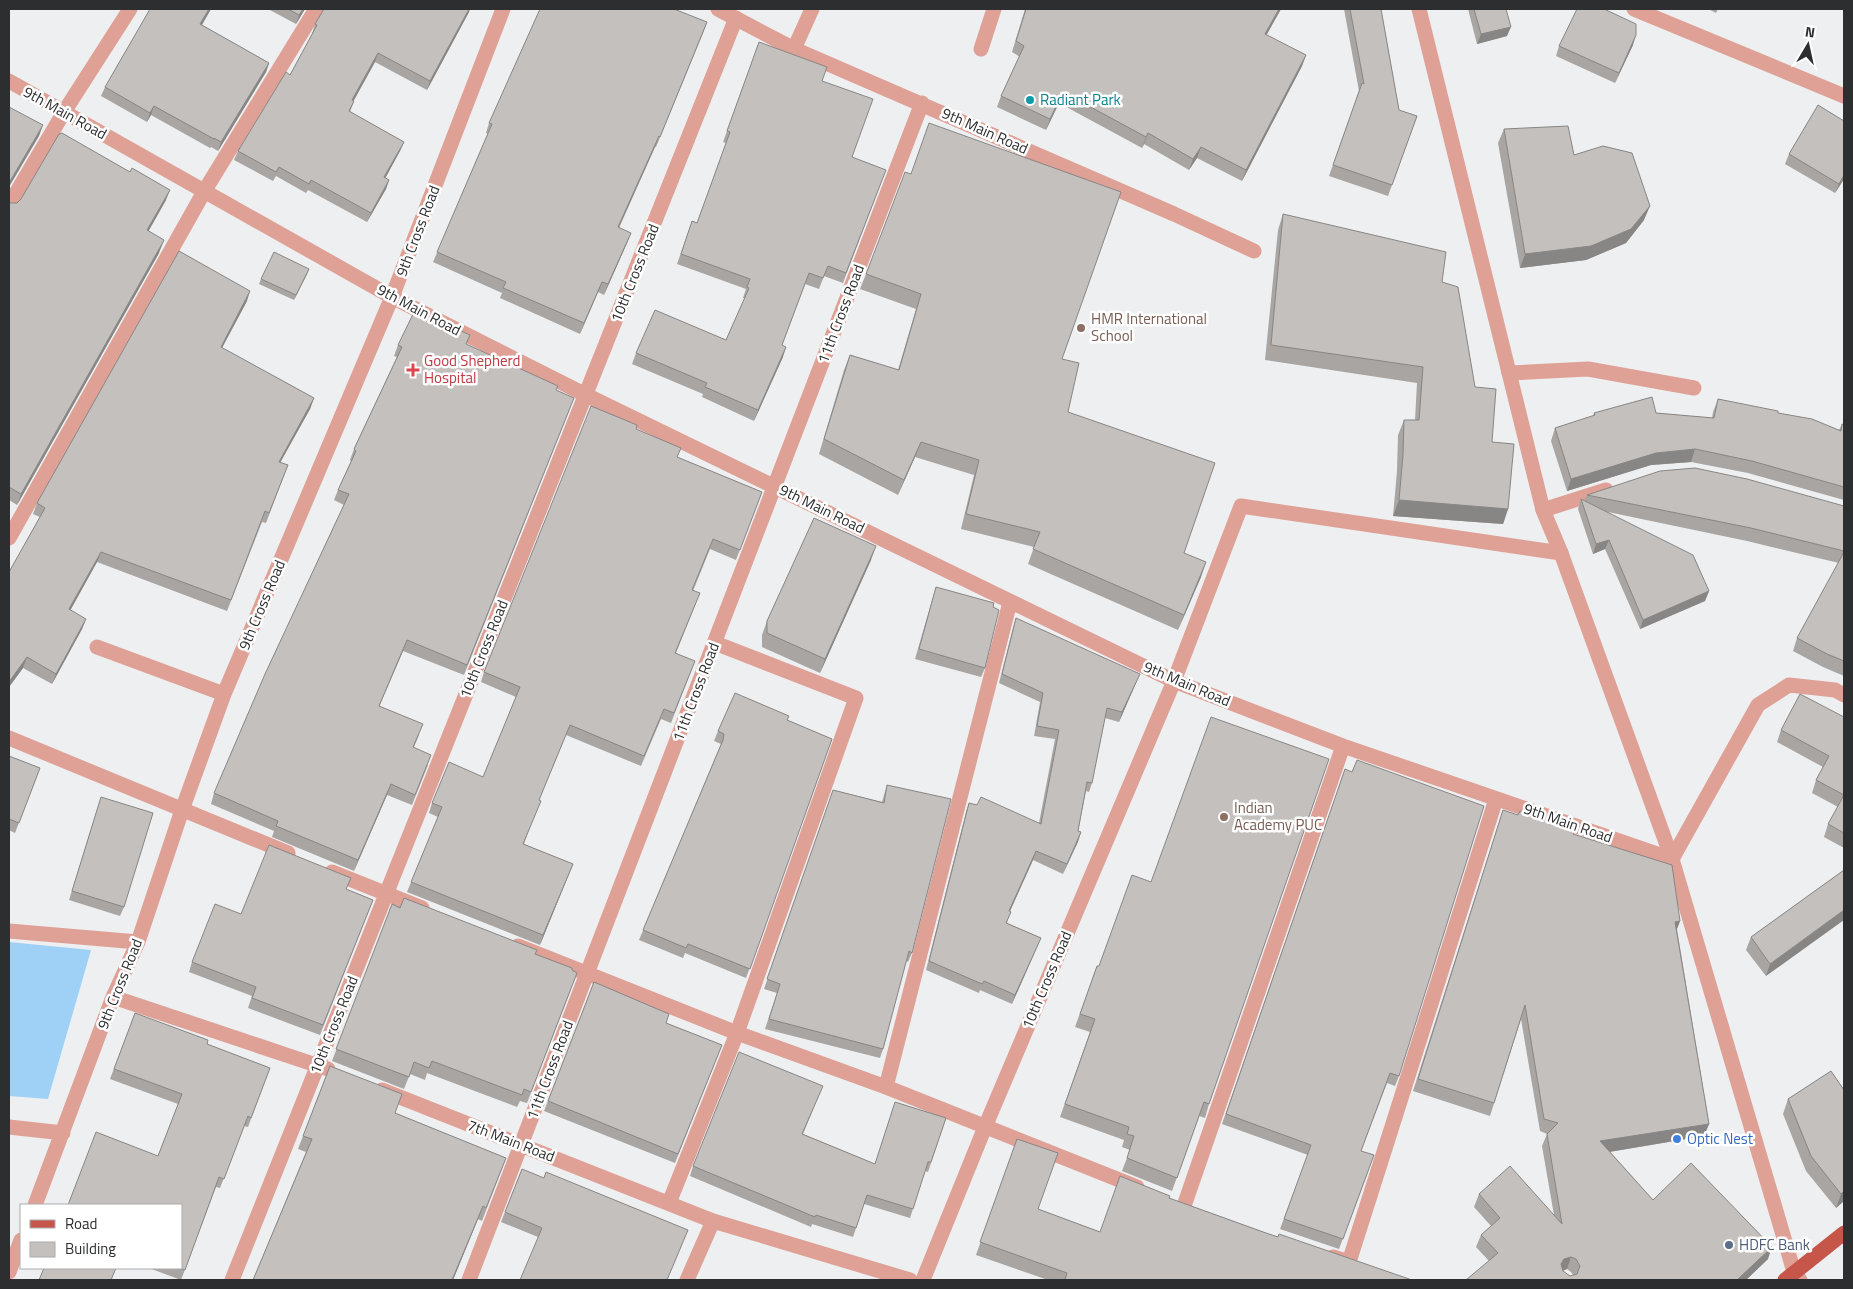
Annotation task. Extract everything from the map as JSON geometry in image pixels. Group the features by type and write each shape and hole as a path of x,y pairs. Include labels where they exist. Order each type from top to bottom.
{"main road":[{"path":"1793,1278 1844,1233"}],"street":[{"path":"9,205 64,112 130,9"},
{"path":"9,538 205,190 316,9"},
{"name":"9th Cross Road","path":"34,1204 113,997 138,942 182,810 224,694 392,297 503,9"},
{"name":"9th Main Road","path":"718,9 794,49 1165,210 1254,251"},
{"path":"794,49 812,9"},
{"path":"981,48 994,9"},
{"path":"1419,9 1543,510 1561,553 1672,859 1793,1278"},
{"path":"1634,9 1844,96"},
{"name":"10th Cross Road","path":"232,1280 736,18"},
{"name":"9th Main Road","path":"9,81 392,297 586,395 1174,681 1343,746 1672,859"},
{"name":"11th Cross Road","path":"469,1280 922,104"},
{"path":"1509,373 1588,368 1694,388"},
{"path":"1543,510 1617,486"},
{"name":"10th Cross Road","path":"923,1280 985,1127 1174,681 1241,506 1561,553"},
{"path":"886,1087 1010,602"},
{"path":"669,1203 737,1033 856,698 715,643"},
{"path":"96,647 224,694"},
{"path":"1672,859 1758,705 1789,685 1835,690 1844,695"},
{"path":"9,738 298,857"},
{"path":"1202,1212 1179,1204 1343,746"},
{"path":"1322,1253 1350,1262 1496,799"},
{"path":"315,865 432,912"},
{"path":"9,931 138,942"},
{"path":"505,941 737,1033 886,1087 1148,1192"},
{"path":"113,997 346,1076"},
{"name":"7th Main Road","path":"364,1084 522,1144 713,1221 910,1280"},
{"path":"9,1127 62,1133"},
{"path":"687,1280 713,1221"},
{"path":"9,1272 20,1243"}],"shaded area":[{"path":"9,942 91,950 48,1099 9,1096"}],"building":[{"path":"150,9 209,9 200,24 269,63 221,142 154,106 150,113 105,87"},
{"path":"288,9 303,9 299,15"},
{"path":"324,9 469,9 430,81 378,53 352,100 354,101 349,111 404,142 384,177 389,180 371,213 311,180 309,184 279,167 276,172 238,151 286,72 290,75"},
{"path":"540,9 674,9 707,22 660,137 618,227 631,233 608,284 602,282 584,323 503,288 506,282 437,252 492,124 489,123"},
{"path":"1026,9 1279,9 1265,34 1306,55 1246,170 1201,147 1193,159 1148,133 1146,137 1063,92 1050,119 1001,96 1024,46 1016,41"},
{"path":"1350,9 1381,9 1399,110 1417,116 1392,185 1333,165 1362,83 1364,84"},
{"path":"1474,9 1506,9 1511,27 1481,34"},
{"path":"1577,9 1604,9 1636,24 1636,35 1619,73 1559,46"},
{"path":"759,42 827,67 822,81 873,99 852,157 886,170 846,273 828,266 823,278 809,273 782,345 786,347 758,410 705,387 707,383 636,353 655,310 726,340 749,288 747,287 750,279 681,254 692,221 697,223 730,132 727,131"},
{"path":"1818,105 1844,121 1844,175 1839,184 1789,154"},
{"path":"9,107 43,125 9,183"},
{"path":"929,123 1121,192 1062,359 1079,363 1068,412 1215,463 1184,553 1206,562 1184,615 1033,549 1040,532 966,514 979,460 921,442 904,480 824,439 850,355 899,370 921,294 866,274 905,172 911,174"},
{"path":"1568,126 1574,155 1603,146 1632,153 1650,206 1631,229 1591,246 1525,254 1504,129"},
{"path":"62,133 130,172 132,168 170,190 147,230 164,240 21,494 9,487 9,203 17,203 21,199 59,134"},
{"path":"1283,214 1446,252 1442,282 1458,287 1475,387 1496,389 1492,442 1514,444 1508,509 1399,500 1404,420 1419,420 1423,367 1271,345"},
{"path":"179,251 250,291 221,347 314,398 279,462 288,465 269,513 265,511 231,600 101,552 69,609 86,619 56,674 27,657 9,682 9,572 45,508 37,503"},
{"path":"274,252 309,269 296,295 261,279"},
{"path":"415,310 470,335 466,344 558,386 556,390 574,398 467,665 407,640 379,706 423,724 413,747 431,755 415,795 391,784 358,860 276,826 278,821 214,793 265,674 349,494 338,490 356,451 354,449 402,347 398,345"},
{"path":"1652,397 1656,413 1714,418 1718,399 1812,419 1841,431 1842,424 1844,425 1844,487 1752,461 1695,449 1656,453 1571,479 1555,428 1595,415 1594,413"},
{"path":"591,406 637,425 636,429 681,448 677,457 762,492 740,550 713,539 692,590 700,593 675,653 695,661 674,713 664,709 644,756 570,725 523,844 573,864 543,935 411,882 442,807 432,803 449,762 483,777 520,687 484,672"},
{"path":"1695,468 1747,479 1844,506 1844,551 1751,528 1587,495 1660,471"},
{"path":"1581,499 1693,555 1709,591 1643,620 1609,540 1596,544"},
{"path":"814,518 876,546 825,659 767,633 767,621"},
{"path":"1844,552 1844,661 1797,638"},
{"path":"936,587 994,603 993,607 999,610 985,668 919,649"},
{"path":"1016,618 1140,674 1122,712 1107,708 1092,783 1087,782 1078,831 1081,832 1067,864 1036,851 1009,911 1011,912 1006,923 1041,938 1015,995 984,981 982,984 929,961 969,803 977,805 981,797 1041,824 1059,730 1037,726 1043,693 1002,674"},
{"path":"735,693 789,716 787,720 832,739 750,969 688,944 686,948 643,930 723,740 724,734 718,731"},
{"path":"1800,694 1844,717 1844,795 1816,780 1829,756 1781,730"},
{"path":"1211,717 1329,759 1209,1104 1204,1102 1177,1178 1127,1158 1134,1136 1127,1134 1129,1127 1065,1104 1095,1019 1080,1014 1097,966 1099,966 1132,875 1151,882"},
{"path":"9,756 40,768 19,823 9,819"},
{"path":"1357,760 1484,806 1399,1076 1390,1073 1361,1151 1374,1155 1343,1239 1284,1219 1311,1145 1226,1114 1345,769 1352,772"},
{"path":"887,785 951,799 912,953 909,951 883,1049 769,1019 780,984 767,979 833,790 884,803"},
{"path":"1844,795 1844,833 1828,824"},
{"path":"101,797 153,813 124,907 72,891"},
{"path":"1503,810 1518,815 1520,811 1575,831 1573,834 1672,865 1680,921 1675,922 1709,1124 1600,1141 1653,1200 1691,1163 1772,1247 1737,1280 1466,1280 1498,1253 1481,1235 1500,1218 1479,1194 1510,1166 1562,1224 1547,1134 1558,1123 1544,1119 1525,1005 1494,1103 1418,1079","holes":["1571,1257 1576,1259 1580,1266 1577,1274 1570,1276 1563,1271 1561,1264 1564,1259"]},
{"path":"269,845 351,878 346,889 373,900 323,1025 252,998 256,987 192,962 215,904 241,914"},
{"path":"1844,870 1844,910 1770,964 1751,937"},
{"path":"404,898 537,950 535,954 572,968 577,973 531,1092 524,1089 522,1095 432,1061 429,1068 414,1062 409,1077 336,1049 392,904 400,908"},
{"path":"594,982 669,1014 666,1023 722,1045 678,1154 548,1101"},
{"path":"135,1013 208,1040 207,1044 270,1068 251,1118 248,1116 224,1179 219,1177 185,1270 182,1269 182,1204 68,1204 96,1132 158,1156 182,1094 114,1069"},
{"path":"739,1052 823,1086 802,1134 875,1164 895,1102 946,1118 931,1162 928,1162 913,1209 867,1195 856,1228 816,1215 815,1217 693,1166"},
{"path":"330,1066 402,1094 395,1113 506,1158 486,1208 483,1206 452,1280 253,1280 312,1139 303,1136"},
{"path":"1831,1071 1844,1090 1844,1191 1841,1194 1811,1156 1788,1099"},
{"path":"1017,1139 1058,1153 1038,1209 1100,1232 1120,1176 1170,1196 1169,1198 1266,1233 1278,1237 1279,1234 1412,1280 1065,1280 1067,1273 980,1242"},
{"path":"522,1169 544,1178 546,1172 688,1230 667,1280 520,1280 542,1228 505,1212"},
{"path":"44,1269 116,1269 111,1280 39,1280"}],"place":[{"name":"Radiant Park","path":"1030,100"},
{"name":"HMR International School","path":"1081,328"},
{"name":"Good Shepherd Hospital","path":"413,370"},
{"name":"Indian Academy PUC","path":"1224,817"},
{"name":"Optic Nest","path":"1677,1139"},
{"name":"HDFC Bank","path":"1729,1245"}]}
